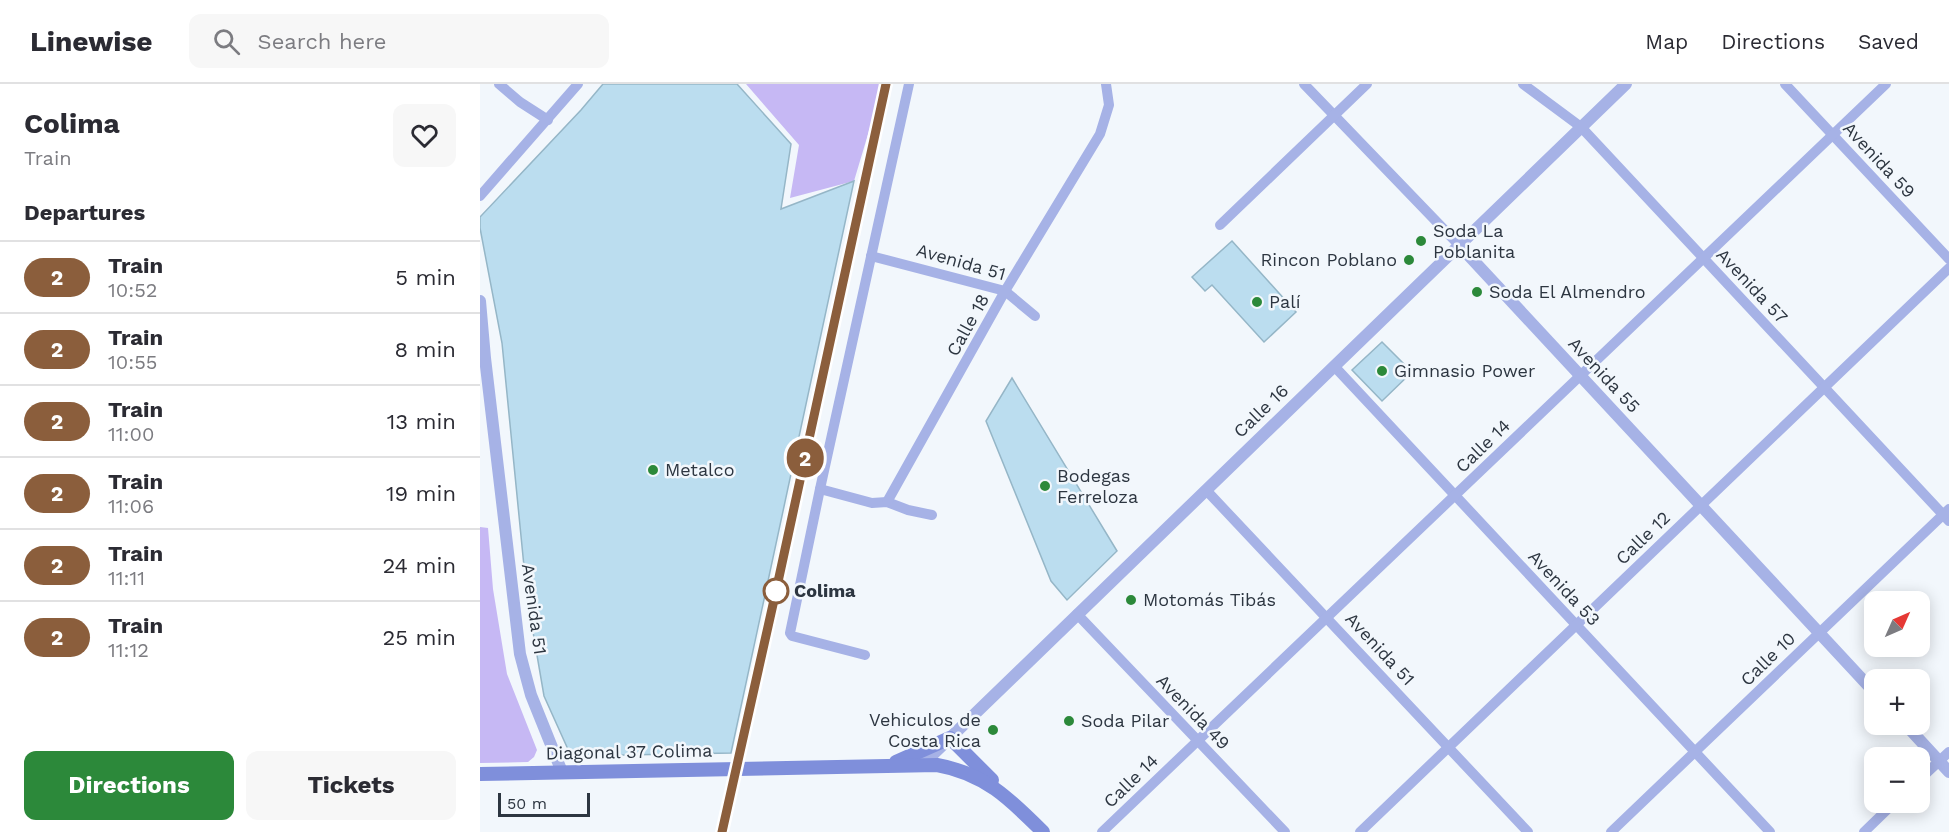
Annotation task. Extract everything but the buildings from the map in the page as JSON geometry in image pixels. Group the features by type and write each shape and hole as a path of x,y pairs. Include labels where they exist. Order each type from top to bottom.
{"main road":[{"path":"889,765 950,738 1042,832"},
{"name":"Diagonal 37 Colima","path":"480,774 922,764 955,768 971,774 1012,801"}],"street":[{"path":"499,84 520,102 548,120"},
{"path":"480,196 579,84"},
{"path":"865,655 792,636 790,633 909,84"},
{"name":"Calle 18","path":"887,502 1005,291 1100,135 1109,105 1106,84"},
{"name":"Avenida 55","path":"1304,84 1459,245 1864,681"},
{"path":"1220,225 1367,84"},
{"name":"Avenida 57","path":"1523,84 1581,127 1947,515"},
{"name":"Calle 16","path":"922,764 1626,84"},
{"name":"Avenida 59","path":"1785,84 1949,259"},
{"name":"Calle 14","path":"1102,832 1886,84"},
{"name":"Avenida 51","path":"871,256 1005,291 1035,316"},
{"name":"Calle 12","path":"1360,832 1949,268"},
{"name":"Avenida 51","path":"480,301 520,654 531,696 562,772"},
{"name":"Avenida 53","path":"1334,366 1770,832"},
{"path":"820,489 872,503 887,502 908,510 932,515"},
{"name":"Avenida 51","path":"1206,490 1528,832"},
{"name":"Calle 10","path":"1611,832 1819,633 1947,515"},
{"name":"Avenida 49","path":"1077,614 1285,832"},
{"path":"1915,735 1949,772"},
{"path":"1930,770 1949,752"},
{"path":"1864,832 1884,813"}],"shaded area":[{"path":"746,84 883,84 854,181 790,198 799,145"},
{"path":"480,527 488,528 493,589 507,674 537,750 528,762 480,763"}],"railway":[{"path":"722,832 886,84"}],"train":[{"name":"2","path":"722,832 886,84"}],"place":[{"name":"Soda La Poblanita","path":"1421,241"},
{"name":"Rincon Poblano","path":"1409,260"},
{"name":"Soda El Almendro","path":"1477,292"},
{"name":"Palí","path":"1257,302"},
{"name":"Gimnasio Power","path":"1382,371"},
{"name":"Metalco","path":"653,470"},
{"name":"Bodegas Ferreloza","path":"1045,486"},
{"name":"Colima","path":"776,591"},
{"name":"Motomás Tibás","path":"1131,600"},
{"name":"Soda Pilar","path":"1069,721"},
{"name":"Vehiculos de Costa Rica","path":"993,730"}]}
